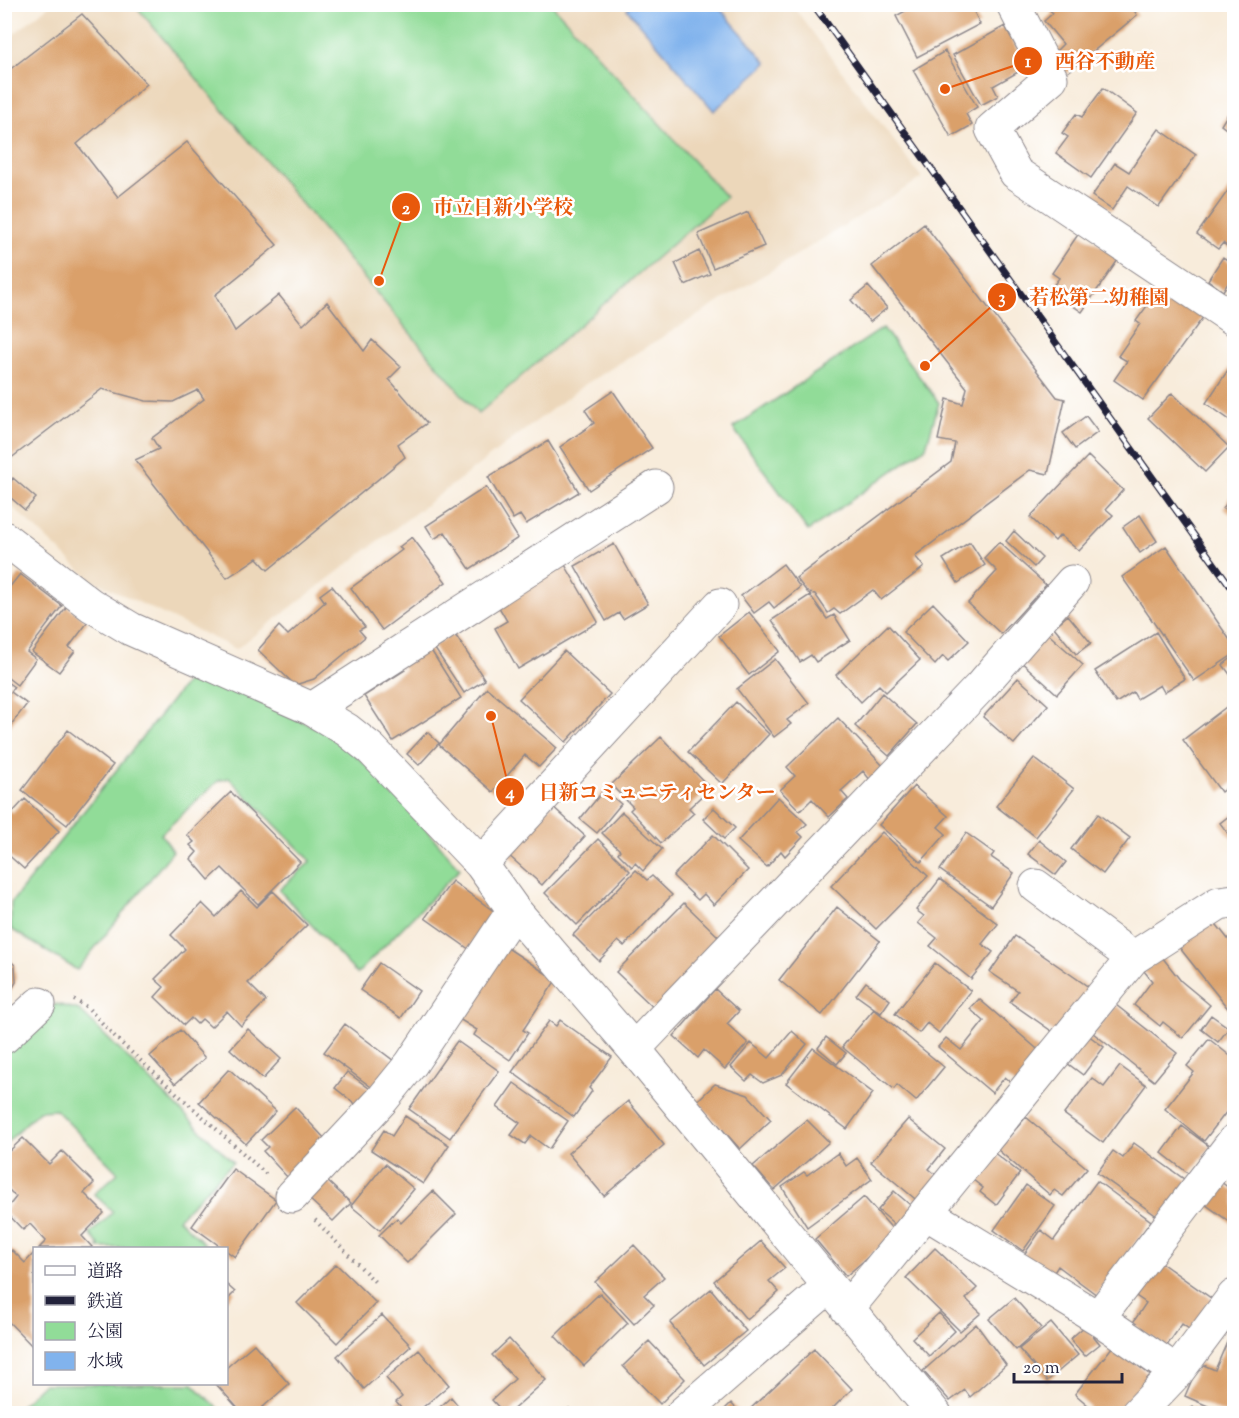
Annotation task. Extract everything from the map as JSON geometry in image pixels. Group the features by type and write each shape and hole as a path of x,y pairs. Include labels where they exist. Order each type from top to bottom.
{"street":[{"path":"1013,4 1051,78 992,129 1016,173 1234,319"},
{"path":"312,709 656,487"},
{"path":"9,552 131,629 312,709 371,748 481,864 514,910 634,1049 934,1413"},
{"path":"634,1049 971,696 1072,582"},
{"path":"481,864 720,605"},
{"path":"1036,886 1132,958"},
{"path":"682,1413 838,1298 926,1213 1132,958 1219,903 1234,902"},
{"path":"292,1196 381,1101 411,1064 514,910"},
{"path":"4,1037 39,1004"},
{"path":"1098,1318 1234,1140"},
{"path":"926,1213 1098,1318 1177,1372"},
{"path":"1137,1413 1177,1372 1234,1296"}],"path":[{"path":"39,1004 63,994 87,1006 120,1042 292,1196 375,1282"}],"shaded area":[{"path":"51,4 792,5 922,178 584,385 236,649 90,579 5,500 4,42"}],"green space":[{"path":"135,5 552,5 726,197 478,414"},
{"path":"883,328 939,403 926,447 808,531 733,428"},
{"path":"195,671 332,735 383,779 460,869 357,974 279,890 311,861 229,778 218,781 161,834 173,851 77,970 11,929 11,903"},
{"path":"56,1004 79,1010 233,1162 178,1219 205,1244 201,1247 99,1247 90,1234 113,1212 94,1194 118,1173 56,1110 39,1111 5,1144 5,1055"},
{"path":"42,1385 194,1385 223,1413 13,1413"}],"water":[{"path":"632,5 717,5 767,63 714,111 627,9"}],"building":[{"path":"918,4 970,4 980,24 917,57 896,16"},
{"path":"1044,5 1131,5 1137,15 1067,73 1051,56 1063,44 1044,21 1053,13"},
{"path":"82,14 147,84 77,144 118,197 187,142 277,245 215,295 235,331 279,295 303,325 327,302 364,351 372,340 401,367 389,379 427,423 398,444 405,457 268,570 257,558 227,578 135,460 159,449 152,438 204,399 198,390 173,402 146,401 102,389 6,462 4,459 4,74"},
{"path":"1005,26 1027,67 993,86 998,96 981,105 953,55"},
{"path":"945,51 977,107 966,114 972,125 951,137 913,70"},
{"path":"1103,88 1137,113 1091,178 1056,153 1068,137 1062,133 1076,114 1082,117"},
{"path":"1234,104 1234,135 1221,125"},
{"path":"1159,129 1196,155 1159,207 1128,186 1112,210 1092,196 1115,163 1129,172"},
{"path":"1234,182 1234,252 1223,243 1218,249 1197,234"},
{"path":"748,212 764,246 713,268 698,234"},
{"path":"924,224 1057,397 1065,399 1048,474 1030,470 915,556 924,567 881,600 873,590 840,614 834,609 828,613 815,594 808,593 796,578 951,462 955,443 938,440 947,399 963,404 967,388 872,266"},
{"path":"1079,233 1120,257 1082,312 1050,290 1059,278 1052,273"},
{"path":"699,251 710,274 685,285 675,263"},
{"path":"1223,257 1234,265 1234,274 1223,291 1208,280"},
{"path":"1162,285 1204,316 1143,400 1114,380 1127,361 1118,356 1140,324 1136,321"},
{"path":"868,286 887,308 870,322 851,300"},
{"path":"1234,361 1234,423 1206,403"},
{"path":"613,391 652,448 589,490 560,447 594,423 585,410"},
{"path":"1172,393 1229,447 1205,472 1148,418"},
{"path":"1086,416 1098,432 1075,449 1063,433"},
{"path":"548,441 579,492 526,524 520,515 513,519 488,477"},
{"path":"1088,456 1123,490 1106,509 1113,515 1079,551 1060,535 1055,541 1030,517"},
{"path":"1234,472 1234,485 1229,482"},
{"path":"13,478 36,498 25,510 4,492"},
{"path":"486,487 518,538 470,569 445,532 434,539 426,526"},
{"path":"1234,490 1234,516 1223,509"},
{"path":"1140,515 1157,541 1140,553 1123,527"},
{"path":"1014,531 1042,558 1034,567 1006,541"},
{"path":"412,537 446,582 382,630 351,588 402,550 399,547"},
{"path":"970,542 985,565 958,583 943,559"},
{"path":"999,542 1046,585 1001,634 968,603 997,571 984,558"},
{"path":"614,544 648,604 623,619 619,613 606,621 575,566"},
{"path":"1166,546 1234,646 1234,654 1194,681 1122,577"},
{"path":"564,563 598,622 518,669 495,628 507,621 496,602"},
{"path":"783,564 800,587 774,608 769,602 754,613 741,596"},
{"path":"20,574 62,606 27,652 36,659 17,685 4,675 4,610 7,607 4,604 4,594"},
{"path":"332,586 365,627 359,630 365,637 314,679 295,685 258,650 279,626 288,635 325,602 320,595"},
{"path":"810,595 827,619 834,615 850,640 816,662 811,655 800,662 772,620"},
{"path":"933,603 969,641 948,661 943,656 935,665 903,632"},
{"path":"67,606 88,622 69,647 75,651 59,672 32,652"},
{"path":"749,612 780,651 749,675 719,636"},
{"path":"1068,615 1091,643 1076,654 1054,627"},
{"path":"888,625 920,660 886,692 879,685 861,702 836,675"},
{"path":"1045,631 1083,665 1057,694 1019,660"},
{"path":"1156,632 1185,679 1164,692 1160,685 1137,699 1133,692 1116,703 1095,671"},
{"path":"454,633 485,680 464,693 433,646"},
{"path":"429,647 461,698 393,741 364,696 405,670 401,664"},
{"path":"564,651 610,694 566,742 519,699"},
{"path":"1234,656 1234,680 1223,665"},
{"path":"775,659 809,703 787,720 791,724 774,737 737,689"},
{"path":"1018,678 1048,705 1014,744 983,717"},
{"path":"4,680 14,687 11,692 27,704 4,734"},
{"path":"487,688 557,748 539,767 525,755 493,792 439,745"},
{"path":"882,693 917,724 889,756 855,726"},
{"path":"1234,701 1234,782 1221,792 1183,740"},
{"path":"736,702 769,734 722,784 688,752"},
{"path":"838,718 885,768 871,781 863,771 841,791 848,799 829,817 812,799 800,811 780,790 795,776 787,767"},
{"path":"68,730 113,765 67,825 22,790"},
{"path":"427,732 439,743 419,765 407,754"},
{"path":"661,737 710,788 689,808 694,813 661,843 630,810 633,807 611,785"},
{"path":"1034,758 1074,789 1036,837 996,806"},
{"path":"914,786 948,816 938,827 946,834 921,862 879,825"},
{"path":"604,790 621,804 597,833 580,819"},
{"path":"231,792 300,862 258,904 222,868 209,880 191,859 197,852 190,845 194,842 187,835"},
{"path":"778,797 807,824 798,832 803,837 785,856 781,851 767,867 738,841"},
{"path":"25,799 59,831 24,869 4,851 4,806 12,813"},
{"path":"551,805 585,836 542,885 507,854"},
{"path":"714,808 735,828 724,839 703,819"},
{"path":"622,812 662,849 643,871 635,863 632,867 618,853 620,850 602,833"},
{"path":"1234,812 1234,842 1220,823"},
{"path":"1098,814 1130,838 1103,874 1071,849"},
{"path":"882,832 928,876 876,929 831,886"},
{"path":"966,833 994,853 991,857 1014,873 991,906 940,870"},
{"path":"713,835 748,870 714,905 704,894 698,900 673,876"},
{"path":"598,839 630,871 577,925 545,893"},
{"path":"1039,840 1066,862 1056,875 1028,854"},
{"path":"636,870 647,880 652,876 672,895 624,946 618,941 599,961 573,935"},
{"path":"940,879 998,924 982,944 993,952 971,979 930,946 937,938 918,923 924,916 916,910"},
{"path":"452,881 499,915 473,952 425,918"},
{"path":"241,891 257,907 273,891 307,925 248,983 266,1001 241,1026 227,1011 211,1027 202,1019 197,1024 191,1018 184,1025 155,997 164,987 155,979 185,949 171,935 202,903 216,917"},
{"path":"684,903 723,941 656,1010 616,972"},
{"path":"837,907 880,941 822,1015 779,980"},
{"path":"1213,920 1232,944 1234,942 1234,1016 1179,947"},
{"path":"1015,936 1093,990 1060,1037 1010,1002 1018,991 990,972"},
{"path":"506,947 556,980 523,1030 528,1033 510,1060 474,1035 477,1030 459,1019"},
{"path":"4,955 15,965 16,982 4,1003"},
{"path":"1162,957 1181,981 1210,1005 1183,1038 1163,1022 1160,1026 1134,1005 1152,981 1144,971"},
{"path":"379,963 419,991 401,1018 360,990"},
{"path":"935,963 971,991 939,1033 927,1023 919,1033 895,1014"},
{"path":"866,982 890,1000 881,1013 856,995"},
{"path":"715,989 739,1011 727,1024 748,1043 725,1069 704,1050 698,1058 674,1036"},
{"path":"979,999 1043,1054 1016,1086 1005,1077 992,1093 938,1047 946,1038 961,1050 984,1021 970,1009"},
{"path":"1116,1005 1177,1053 1154,1081 1093,1033"},
{"path":"874,1009 944,1067 916,1101 897,1085 894,1089 842,1047"},
{"path":"1211,1015 1229,1028 1218,1042 1201,1029"},
{"path":"560,1020 612,1057 589,1088 592,1091 574,1117 512,1072 549,1021 556,1026"},
{"path":"345,1024 394,1061 374,1089 324,1052"},
{"path":"248,1029 281,1059 263,1079 230,1049"},
{"path":"180,1030 205,1058 175,1084 150,1056"},
{"path":"792,1031 807,1044 782,1075 763,1083 752,1075 746,1081 731,1067 751,1043 769,1058"},
{"path":"1088,1035 1104,1047 1083,1075 1067,1063"},
{"path":"826,1037 846,1053 837,1064 818,1048"},
{"path":"1209,1039 1234,1059 1234,1102 1204,1141 1165,1109 1194,1072 1187,1066"},
{"path":"457,1041 499,1071 450,1138 409,1109"},
{"path":"813,1048 873,1093 847,1129 786,1083"},
{"path":"1120,1066 1146,1085 1103,1143 1064,1114 1092,1078 1104,1087"},
{"path":"229,1069 276,1111 246,1144 199,1102"},
{"path":"347,1072 370,1089 358,1106 335,1088"},
{"path":"514,1083 568,1121 549,1149 531,1136 525,1144 511,1135 520,1123 497,1107"},
{"path":"715,1084 748,1095 771,1120 740,1149 697,1101"},
{"path":"628,1101 664,1145 604,1196 568,1153"},
{"path":"295,1107 328,1142 289,1179 263,1151 268,1147 261,1140"},
{"path":"405,1116 449,1145 423,1184 371,1150 384,1130 392,1136"},
{"path":"1026,1117 1087,1168 1063,1196 1054,1190 1050,1195 998,1150"},
{"path":"908,1119 945,1149 929,1169 940,1178 920,1203 871,1162"},
{"path":"807,1120 829,1142 774,1190 753,1166"},
{"path":"1182,1126 1210,1147 1189,1174 1162,1153"},
{"path":"23,1138 49,1164 62,1151 94,1183 84,1193 104,1213 82,1236 92,1247 40,1247 46,1241 30,1224 23,1230 5,1211 16,1197 4,1185 4,1156"},
{"path":"1134,1143 1188,1182 1161,1219 1097,1173 1113,1151 1123,1158"},
{"path":"993,1152 1020,1173 996,1205 980,1192 983,1188 972,1179"},
{"path":"838,1153 846,1166 857,1158 872,1179 807,1227 782,1187 804,1172 807,1175"},
{"path":"385,1164 414,1189 380,1230 351,1206"},
{"path":"233,1169 276,1200 235,1257 228,1252 228,1247 221,1247 192,1226"},
{"path":"325,1179 351,1203 333,1221 307,1197"},
{"path":"1097,1181 1151,1221 1097,1295 1058,1266 1051,1277 1023,1256 1041,1230 1054,1240"},
{"path":"1221,1182 1233,1191 1234,1188 1234,1225 1205,1204"},
{"path":"1026,1185 1055,1206 1023,1251 994,1230"},
{"path":"433,1191 456,1214 407,1263 379,1235 397,1218 401,1223"},
{"path":"894,1191 916,1210 900,1229 878,1210"},
{"path":"864,1197 896,1233 846,1276 815,1239"},
{"path":"761,1241 785,1268 769,1281 779,1292 747,1320 714,1281"},
{"path":"634,1245 664,1277 644,1295 654,1305 634,1324 595,1282"},
{"path":"935,1248 977,1288 966,1299 981,1313 960,1331 906,1278"},
{"path":"12,1250 25,1263 33,1254 33,1347 4,1317 4,1258"},
{"path":"1160,1262 1215,1301 1193,1332 1182,1324 1166,1347 1132,1324 1146,1303 1136,1296"},
{"path":"336,1264 376,1303 337,1343 297,1303"},
{"path":"228,1286 235,1292 228,1299"},
{"path":"711,1289 746,1331 704,1365 670,1323"},
{"path":"600,1293 628,1323 584,1366 555,1336"},
{"path":"1014,1298 1041,1328 1016,1350 989,1319"},
{"path":"939,1313 955,1331 929,1356 912,1338"},
{"path":"382,1315 411,1346 364,1389 337,1356"},
{"path":"1234,1321 1234,1337 1228,1334"},
{"path":"1051,1323 1078,1355 1047,1381 1019,1349"},
{"path":"976,1324 1006,1365 970,1397 965,1390 950,1401 923,1371"},
{"path":"1085,1326 1100,1344 1085,1356 1070,1339"},
{"path":"509,1339 546,1380 508,1414 505,1414 492,1400 515,1379 492,1355"},
{"path":"1228,1340 1234,1342 1234,1414 1226,1414 1185,1396 1199,1363 1215,1370"},
{"path":"649,1341 685,1379 660,1404 623,1366"},
{"path":"254,1344 289,1384 255,1414 243,1414 217,1385 228,1385 228,1366"},
{"path":"1113,1346 1150,1375 1119,1414 1086,1414 1090,1407 1075,1394"},
{"path":"814,1349 852,1389 827,1414 751,1414 748,1411"},
{"path":"419,1350 449,1385 415,1414 406,1414 396,1402 402,1397 386,1378"},
{"path":"451,1397 465,1414 432,1414"},
{"path":"731,1403 741,1414 720,1414"},
{"path":"1193,1406 1201,1414 1186,1414"},
{"path":"569,1408 574,1414 562,1414"}],"railway":[{"path":"813,4 1234,591"}],"place":[{"name":"西谷不動産","path":"945,89"},
{"name":"市立日新小学校","path":"379,281"},
{"name":"若松第二幼稚園","path":"925,366"},
{"name":"日新コミュニティセンター","path":"491,716"}]}
